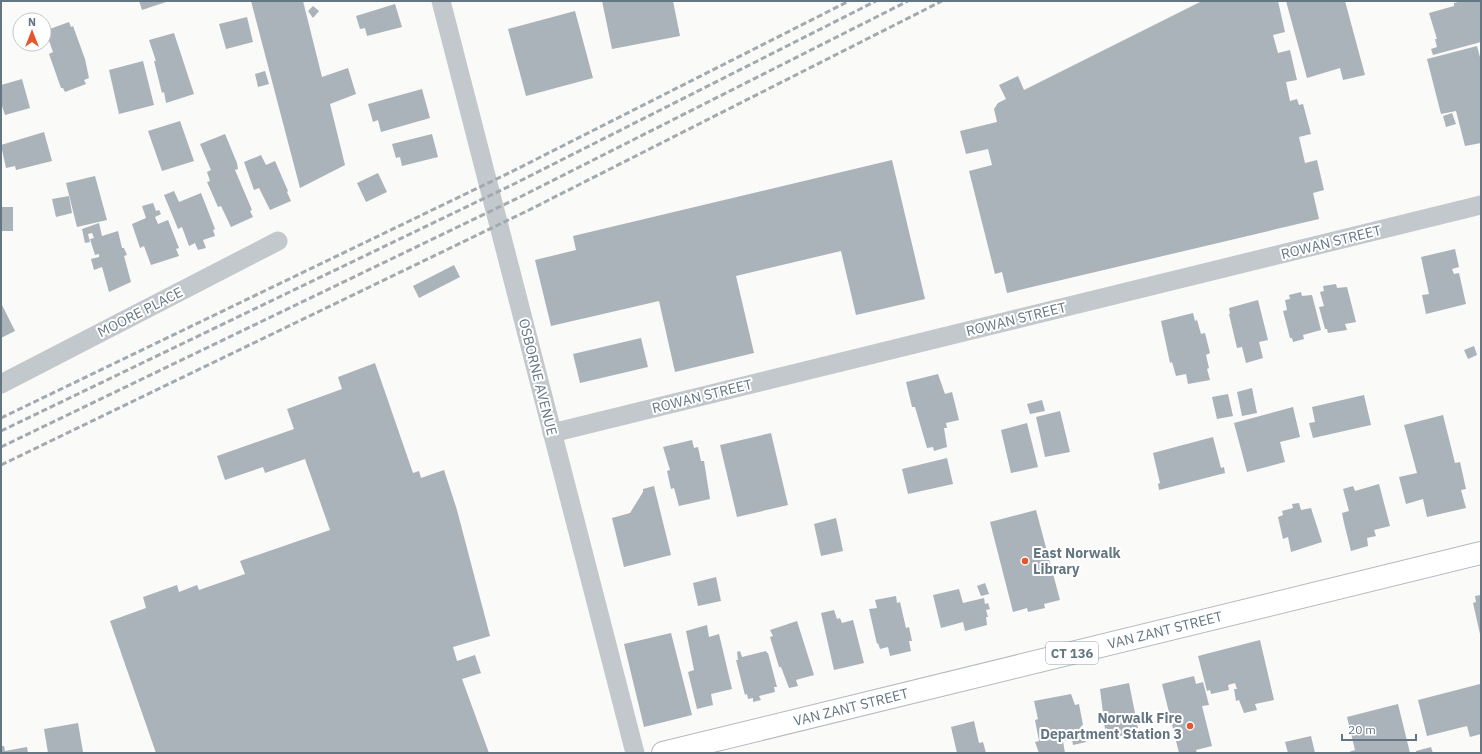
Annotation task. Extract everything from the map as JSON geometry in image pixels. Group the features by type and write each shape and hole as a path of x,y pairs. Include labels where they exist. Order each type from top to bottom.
{"main road":[{"name":"VAN ZANT STREET","path":"663,753 1481,553"}],"street":[{"name":"OSBORNE AVENUE","path":"441,1 635,753"},
{"name":"ROWAN STREET","path":"552,433 1481,205"},
{"name":"MOORE PLACE","path":"1,384 278,241"}],"building":[{"path":"139,1 169,1 142,10"},
{"path":"251,1 303,1 322,77 348,68 356,94 330,104 345,165 300,188"},
{"path":"602,1 673,1 680,36 612,49"},
{"path":"1202,1 1278,1 1285,32 1273,35 1278,53 1290,50 1297,80 1286,82 1290,101 1297,99 1299,105 1303,104 1311,134 1299,137 1305,163 1317,160 1324,190 1313,193 1319,219 1007,293 1002,272 995,274 969,171 992,165 988,149 966,154 960,131 997,122 994,109 998,103 1006,99 999,85 1018,76 1024,90"},
{"path":"1286,1 1345,1 1365,75 1343,80 1340,68 1307,78"},
{"path":"1462,1 1481,1 1481,42 1433,55 1431,49 1437,47 1435,39 1437,39 1429,13 1454,6 1454,3"},
{"path":"395,4 402,27 367,36 365,28 360,29 356,16"},
{"path":"313,6 319,11 313,18 308,11"},
{"path":"575,11 593,78 526,96 508,29"},
{"path":"247,17 253,42 226,49 219,24"},
{"path":"69,22 71,27 73,26 85,59 89,78 84,80 86,84 65,92 63,88 61,88 49,54 53,52 52,28"},
{"path":"174,33 194,94 166,103 154,61 156,61 149,40"},
{"path":"1477,46 1481,61 1481,143 1465,146 1456,111 1441,114 1427,59"},
{"path":"143,61 154,105 119,114 109,70"},
{"path":"265,71 269,84 258,87 255,74"},
{"path":"22,79 30,108 5,115 1,103 1,85"},
{"path":"422,89 430,118 381,132 378,120 373,122 368,104"},
{"path":"1452,113 1456,124 1446,127 1443,116"},
{"path":"180,121 194,161 162,171 148,131"},
{"path":"44,132 52,161 16,170 15,166 6,168 1,145"},
{"path":"225,134 237,163 238,169 235,170 252,210 250,211 253,217 231,227 221,206 218,207 207,182 210,181 207,172 211,170 200,144"},
{"path":"432,134 438,157 402,166 400,157 396,158 392,144"},
{"path":"261,155 266,165 275,161 291,201 270,210 259,188 254,190 244,162"},
{"path":"892,160 925,299 856,315 841,251 736,276 754,353 675,372 659,301 551,326 535,260 576,250 573,236"},
{"path":"378,173 387,192 366,202 357,183"},
{"path":"95,176 107,220 77,227 66,183"},
{"path":"174,191 179,202 201,193 215,229 213,230 215,236 203,240 206,248 198,250 195,243 189,246 182,227 178,229 164,195"},
{"path":"69,196 72,213 56,217 52,199"},
{"path":"153,203 156,211 159,210 161,214 155,217 158,224 168,220 179,248 176,249 179,256 151,265 144,246 140,248 132,224 146,218 142,206"},
{"path":"1,207 13,207 13,231 1,231"},
{"path":"99,223 102,236 118,231 122,248 124,248 127,255 124,256 131,282 109,292 102,267 94,270 91,259 99,257 99,254 95,255 90,239 94,238 92,233 88,234 90,242 85,243 82,229"},
{"path":"1455,249 1459,267 1452,269 1454,274 1459,273 1466,304 1426,314 1422,295 1429,294 1421,257"},
{"path":"454,265 460,277 419,298 413,286"},
{"path":"1336,284 1337,288 1347,287 1356,322 1345,324 1347,330 1328,333 1327,329 1325,329 1319,307 1324,306 1320,292 1324,291 1323,286"},
{"path":"1301,292 1302,296 1312,295 1321,330 1303,335 1304,339 1293,342 1292,338 1290,338 1283,311 1287,310 1285,300 1290,299 1289,295"},
{"path":"1258,300 1268,340 1259,342 1263,358 1246,363 1242,347 1237,348 1229,308"},
{"path":"1,303 15,331 1,338"},
{"path":"1193,313 1195,321 1197,320 1201,334 1205,333 1210,353 1206,355 1209,368 1207,369 1210,380 1188,384 1186,374 1176,376 1172,362 1170,363 1161,321"},
{"path":"641,338 648,367 580,383 573,354"},
{"path":"1474,346 1477,355 1468,359 1464,350"},
{"path":"375,363 413,473 419,471 421,478 444,470 457,510 490,636 453,647 457,661 475,655 481,673 462,679 489,753 156,753 110,621 146,608 143,597 177,585 179,592 197,585 199,590 245,574 240,561 330,530 305,459 265,473 263,467 225,480 217,456 294,429 287,409 342,389 338,377"},
{"path":"938,374 945,394 952,392 959,420 946,423 947,428 944,428 947,447 934,451 933,447 927,448 915,407 912,407 906,382"},
{"path":"1252,388 1257,413 1242,416 1237,392"},
{"path":"1228,394 1233,416 1217,419 1212,397"},
{"path":"1364,395 1371,425 1313,438 1309,423 1315,422 1312,407"},
{"path":"1042,400 1045,411 1030,414 1027,404"},
{"path":"1293,407 1300,437 1280,442 1285,462 1247,472 1234,423"},
{"path":"1060,411 1070,452 1045,457 1036,417"},
{"path":"1443,415 1455,463 1460,462 1466,489 1461,490 1466,508 1427,517 1423,499 1406,504 1399,477 1417,473 1404,425"},
{"path":"1027,423 1038,467 1011,473 1001,430"},
{"path":"771,433 788,505 737,517 720,445"},
{"path":"1213,437 1221,468 1224,467 1225,473 1159,490 1158,484 1160,483 1153,453"},
{"path":"692,440 694,448 698,447 701,461 704,461 710,499 679,506 674,488 671,489 667,471 670,470 663,447"},
{"path":"947,458 953,484 908,494 902,469"},
{"path":"1379,484 1390,526 1374,530 1376,536 1367,538 1368,546 1351,551 1342,513 1349,511 1343,489 1353,486 1355,491"},
{"path":"654,486 671,555 624,567 612,518 630,513 643,492 643,489"},
{"path":"1299,503 1301,510 1311,508 1322,542 1291,552 1288,537 1283,539 1278,517 1283,515 1282,511 1293,508 1292,504"},
{"name":"East Norwalk Library","path":"1036,510 1060,600 1044,604 1045,608 1028,612 1027,608 1013,612 990,522"},
{"path":"836,518 843,551 821,556 814,524"},
{"path":"716,577 721,601 698,606 693,583"},
{"path":"985,583 989,594 981,596 977,586"},
{"path":"959,589 963,603 984,598 985,604 988,603 990,609 986,610 988,617 986,617 987,625 965,631 963,622 941,628 933,595"},
{"path":"1481,595 1480,634 1473,603 1476,602 1475,596"},
{"path":"896,596 897,603 900,602 906,628 909,627 912,641 909,641 911,651 890,656 888,647 880,649 878,643 877,644 869,609 877,608 875,600"},
{"path":"834,610 837,619 840,618 842,623 853,620 864,663 834,670 821,613"},
{"path":"797,621 814,675 796,680 798,686 789,688 781,667 779,667 770,637 773,636 770,630"},
{"path":"707,625 709,637 719,634 732,689 711,694 713,705 697,709 688,672 694,670 686,631"},
{"path":"671,633 692,715 644,727 624,644"},
{"path":"1260,640 1274,700 1255,704 1257,710 1244,713 1239,700 1236,701 1234,689 1237,689 1235,683 1228,685 1229,690 1211,694 1210,690 1207,691 1198,656"},
{"path":"740,651 742,657 766,651 768,653 777,687 774,687 775,692 759,696 761,700 753,702 753,698 748,699 747,694 745,695 736,660 738,660 737,652"},
{"name":"Norwalk Fire Department Station 3","path":"1194,676 1196,684 1203,682 1209,705 1202,706 1212,746 1196,750 1197,753 1179,753 1162,684"},
{"path":"1129,683 1138,728 1130,730 1131,734 1120,736 1119,733 1108,735 1107,728 1105,729 1100,689"},
{"path":"1480,684 1481,734 1470,737 1467,726 1427,736 1418,700"},
{"path":"1071,694 1075,705 1079,704 1083,725 1081,726 1086,742 1073,745 1072,739 1063,741 1065,753 1039,753 1035,742 1039,741 1035,720 1038,719 1034,701"},
{"path":"1398,704 1410,753 1346,753 1355,750 1347,717"},
{"path":"974,721 979,743 983,742 986,753 957,753 951,727"},
{"path":"78,723 83,752 48,753 44,729"},
{"path":"1311,736 1315,753 1288,753 1285,742"},
{"path":"1,746 4,746 5,751 27,747 28,753 1,753"},
{"path":"1431,747 1433,753 1416,753 1416,751"}],"railway":[{"path":"1,418 511,172 849,1"},
{"path":"1,431 516,183 876,1"},
{"path":"1,447 522,196 908,1"},
{"path":"1,465 529,210 942,1"}],"place":[{"name":"East Norwalk Library","path":"1025,561"},
{"name":"Norwalk Fire Department Station 3","path":"1190,726"}]}
